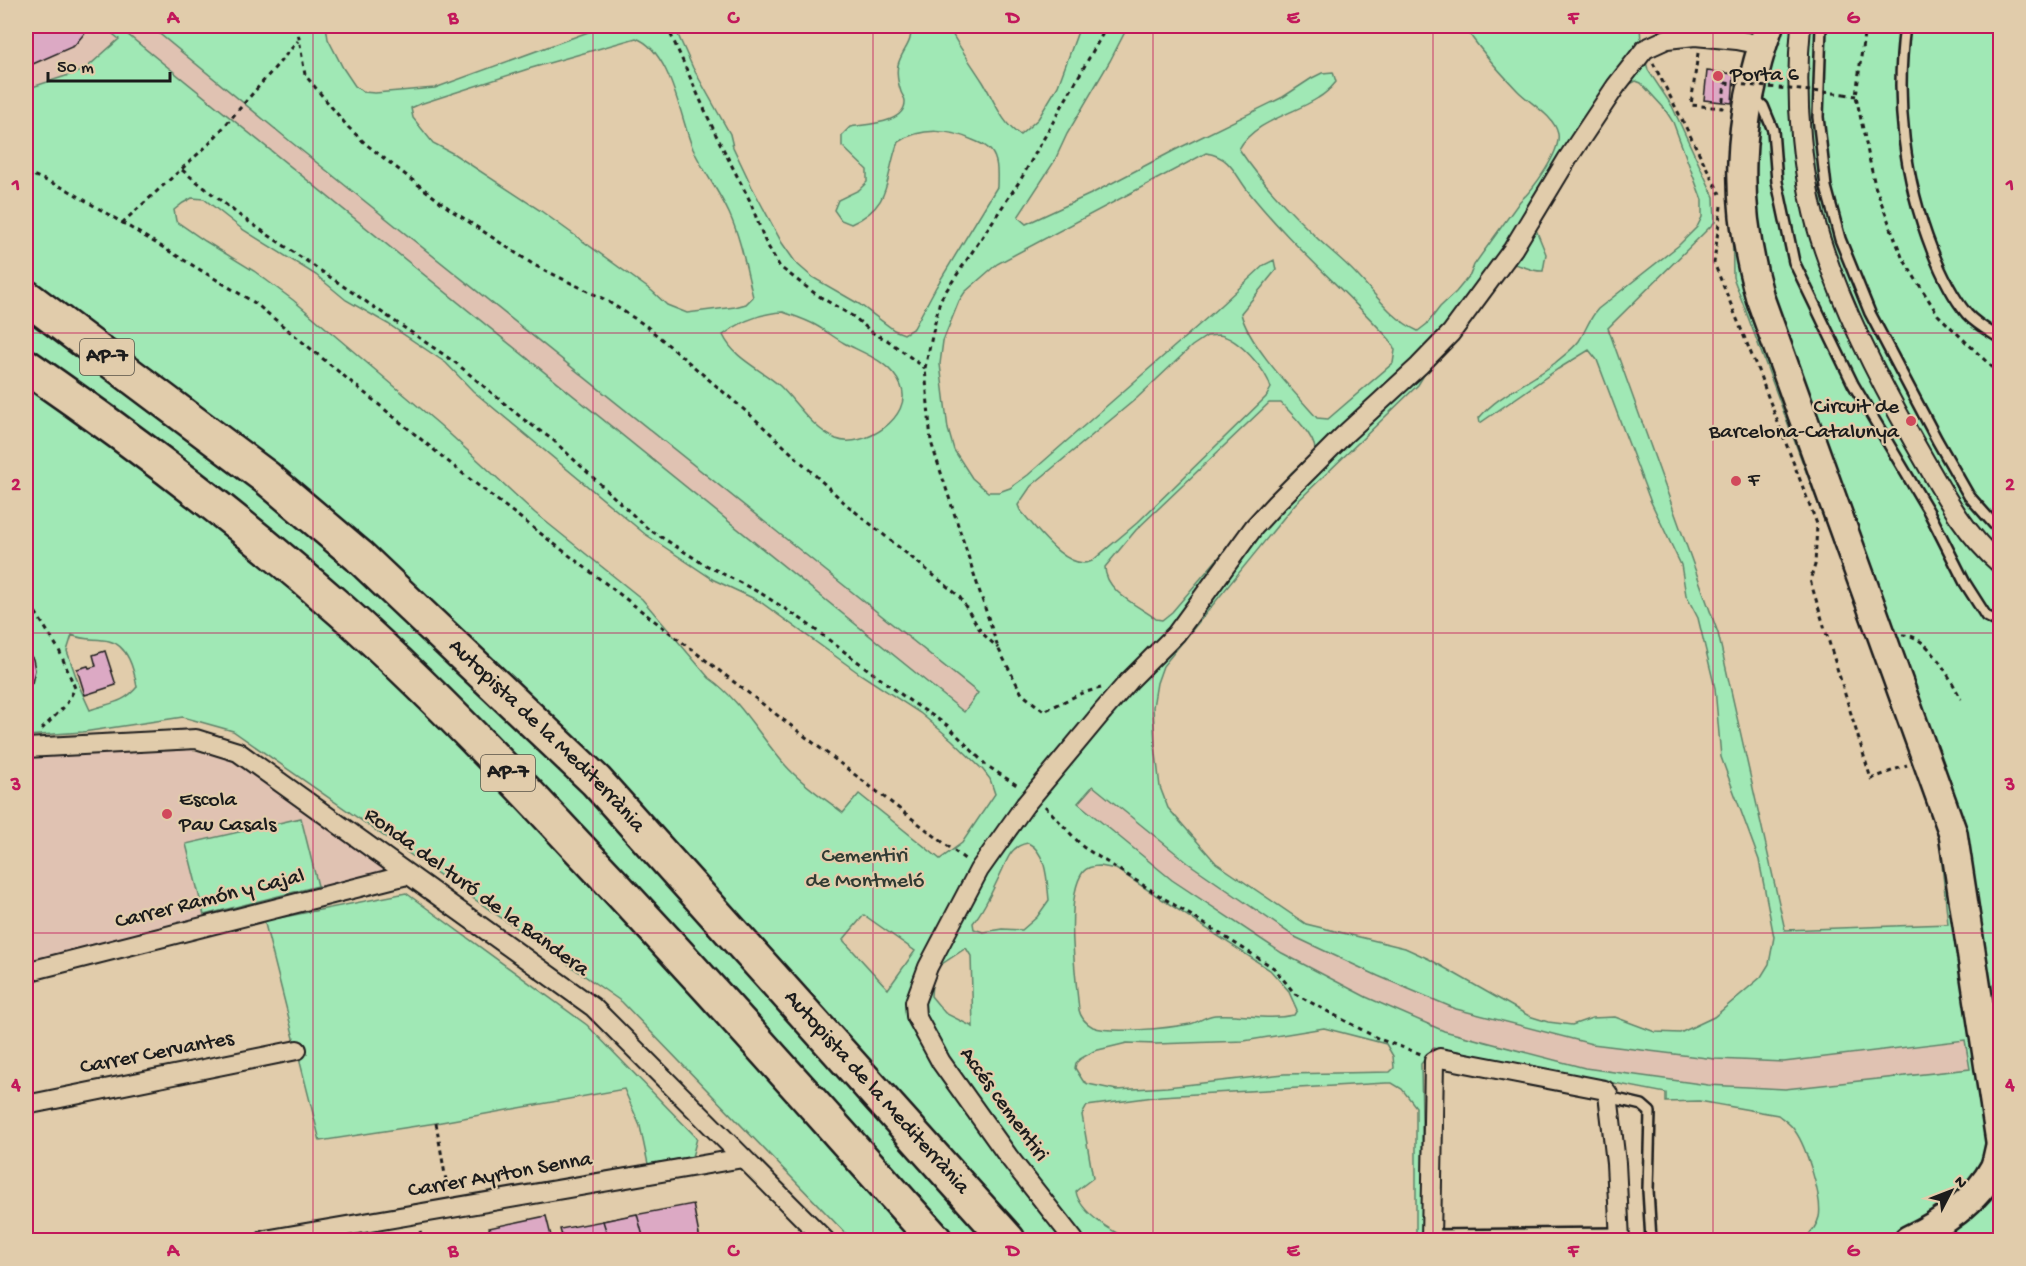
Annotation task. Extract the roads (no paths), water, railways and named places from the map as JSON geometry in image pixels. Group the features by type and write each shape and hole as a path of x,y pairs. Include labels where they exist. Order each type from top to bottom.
{"highway":[{"name":"Autopista de la Mediterrània","path":"26,297 267,477 359,556 596,781 1008,1240"},
{"path":"26,316 188,417"},
{"name":"AP-7","path":"26,366 208,499 279,556 411,675 549,816 688,964 935,1240"}],"street":[{"path":"1801,26 1799,75 1801,147 1823,249 1876,370 1937,483 1949,504 1978,542 2001,564"},
{"path":"1765,35 1750,94 1742,141 1741,185 1745,233 1752,268 1760,298 1953,832 1997,1103 2001,1141"},
{"name":"Accés cementiri","path":"1074,1240 1008,1155 941,1062 916,1016 915,1002 928,967 979,870 1029,798 1129,681 1176,634 1254,527 1344,435 1419,366 1451,333 1512,249 1616,86 1645,49 1666,39 1701,36 1737,40 1765,35"},
{"name":"Ronda del turó de la Bandera","path":"26,748 196,739 238,752 593,1006 825,1240"},
{"name":"Carrer Ramón y Cajal","path":"26,972 407,875"},
{"name":"Carrer Cervantes","path":"26,1105 297,1050"},
{"path":"1431,1238 1434,1061 1440,1058 1605,1090 1608,1096 1616,1163 1620,1237"},
{"path":"1908,1240 1943,1221 1963,1206 1994,1168 2001,1146"},
{"name":"Carrer Ayrton Senna","path":"265,1240 743,1158"}],"lane":[{"path":"1821,26 1818,117 1826,187 1840,239 1870,313 1937,440 1969,496 2001,531"},
{"path":"1905,26 1901,73 1902,131 1916,203 1926,235 1951,293 1968,315 2001,338"},
{"path":"1750,94 1762,106 1773,130 1777,182 1794,262 1853,384 1929,512 1965,583 1986,616 2001,623"},
{"path":"1608,1096 1642,1105 1650,1112 1648,1190 1651,1240"},
{"path":"1431,1238 1620,1237"}],"place":[{"name":"Porta 6","path":"1718,76"},
{"name":"Circuit de Barcelona-Catalunya","path":"1911,421"},
{"name":"F","path":"1736,481"},
{"name":"Escola Pau Casals","path":"167,814"}],"park label":[{"name":"Cementiri de Montmeló","path":"865,870"}]}
